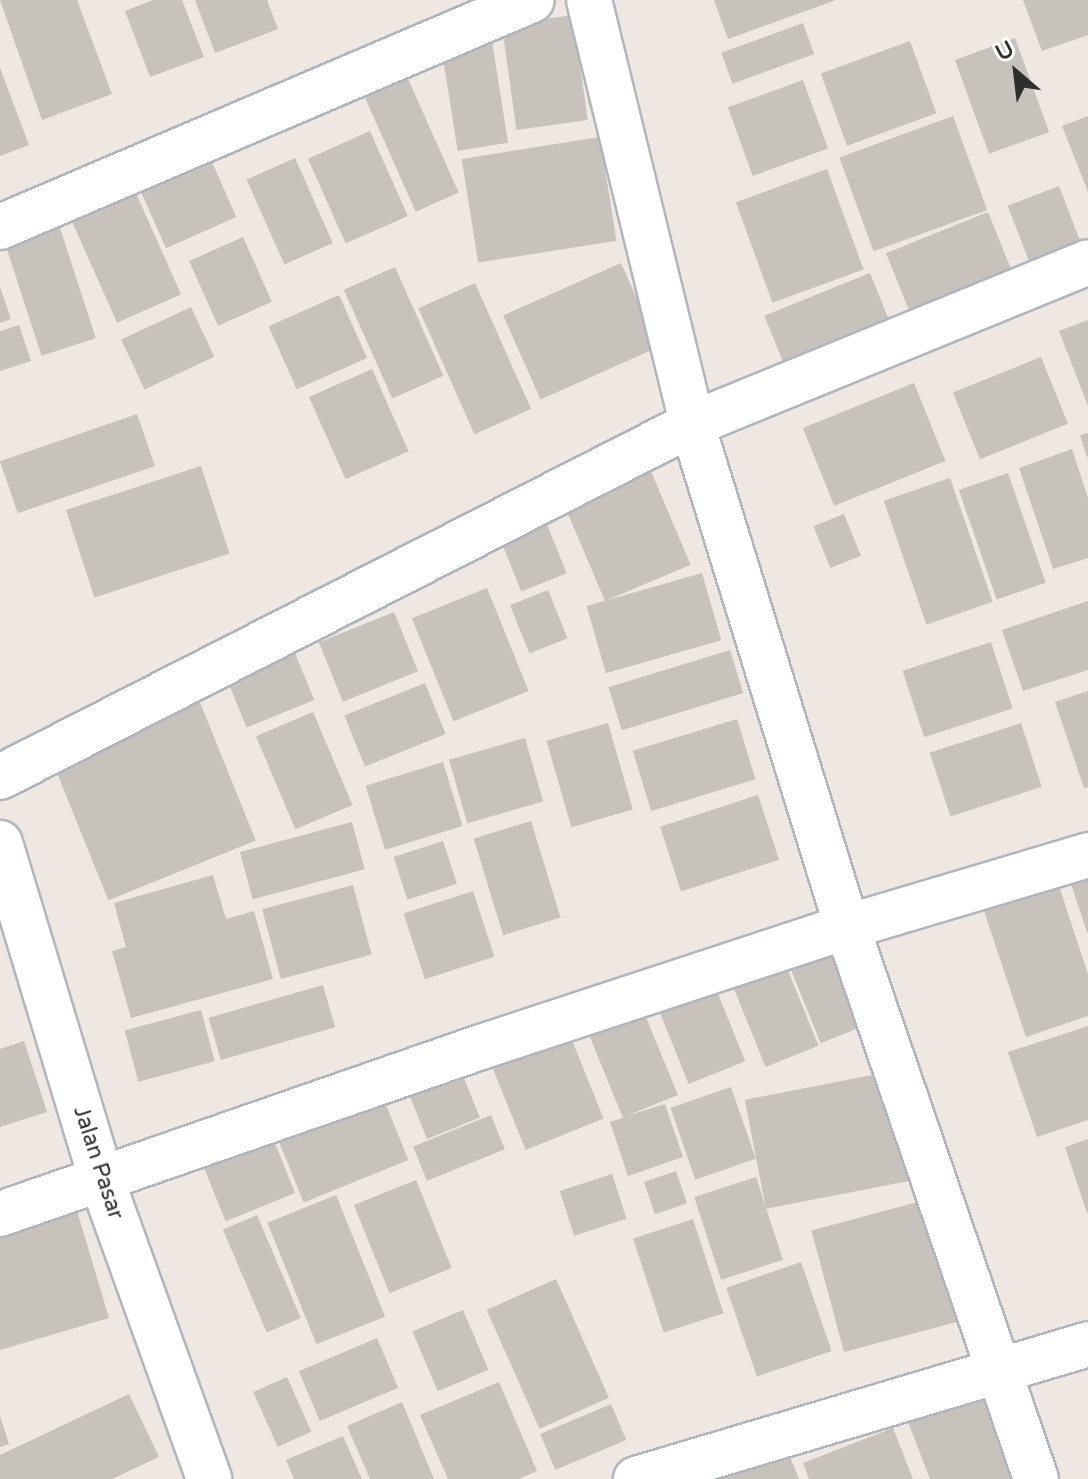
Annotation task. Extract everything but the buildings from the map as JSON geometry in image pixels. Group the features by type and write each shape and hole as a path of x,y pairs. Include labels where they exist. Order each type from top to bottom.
{"street":[{"path":"0,227 532,0"},
{"path":"589,0 692,424 847,927 1036,1479"},
{"path":"0,777 692,424 1088,262"},
{"name":"Jalan Pasar","path":"0,843 102,1181 209,1479"},
{"path":"0,1214 478,1048 847,927 1088,855"},
{"path":"636,1479 1088,1344"}]}
